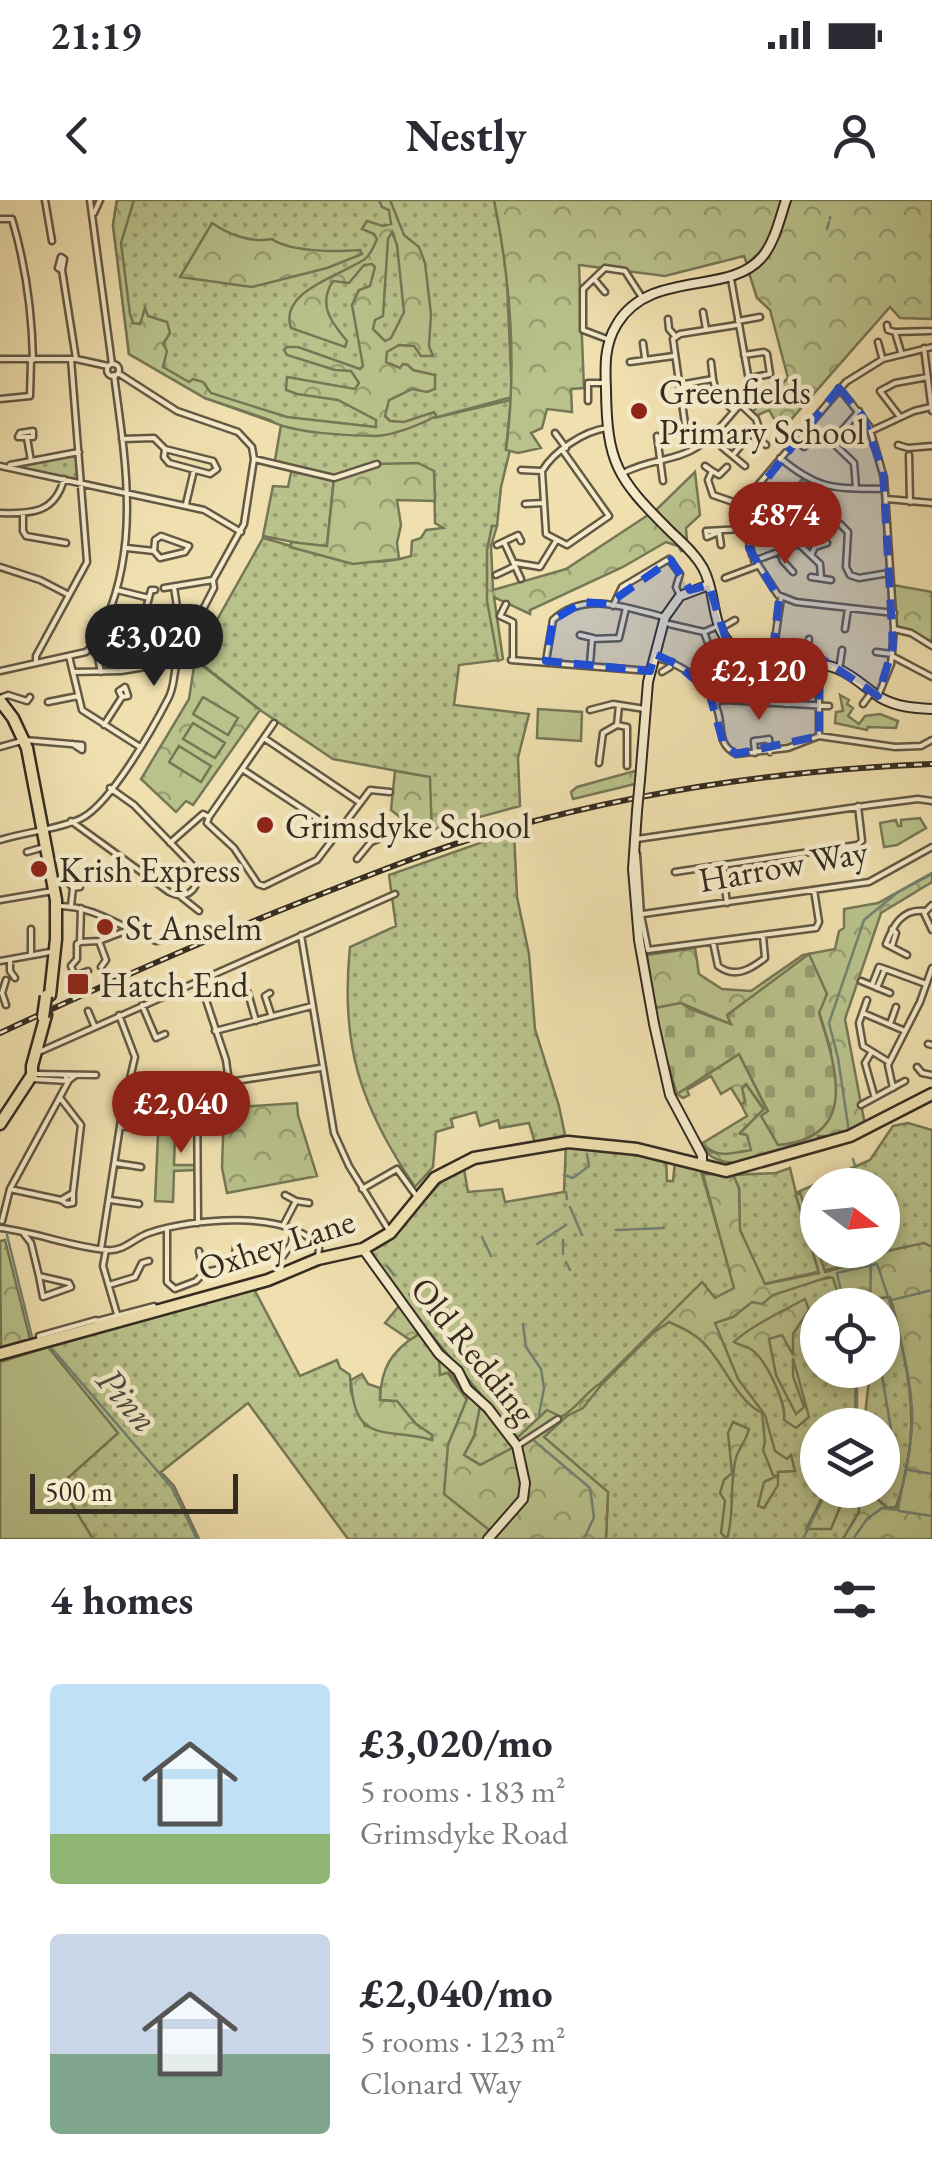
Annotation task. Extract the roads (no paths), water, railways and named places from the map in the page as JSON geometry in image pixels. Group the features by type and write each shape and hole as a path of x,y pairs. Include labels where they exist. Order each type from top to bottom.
{"main road":[{"path":"786,200 764,255 751,267 672,288 643,299 624,314 610,339 606,383 607,428 620,474 639,500 698,561 709,585 718,628 742,655 771,668 819,665 839,670 875,694 903,706 932,709"},
{"path":"699,1161 668,1088 639,915 634,839 645,709 654,656 680,596 709,585"},
{"path":"0,700 25,740 58,903 40,1048 0,1124"},
{"name":"Oxhey Lane","path":"3,1351 268,1280 318,1258 363,1249 390,1233 436,1178 474,1158 568,1142 735,1167 849,1136 932,1094"},
{"name":"Old Redding","path":"363,1249 439,1354 458,1371 469,1391 488,1408 517,1446 524,1477 523,1499 488,1539"}],"street":[{"path":"45,200 52,241"},
{"path":"90,200 110,365 107,372 176,411 246,437 252,447 254,459 241,532 213,580 214,588 196,621"},
{"path":"92,214 98,211 100,200"},
{"path":"0,218 12,219 24,260 32,360 30,396 0,398"},
{"path":"610,339 583,329 582,291 605,268 626,272 643,299"},
{"path":"36,663 36,656 86,562 73,359 62,270"},
{"path":"620,474 694,450 749,393 730,275"},
{"path":"594,279 605,292"},
{"path":"703,312 706,330"},
{"path":"676,336 760,317"},
{"path":"668,319 669,329 676,336"},
{"path":"887,325 895,332 902,352"},
{"path":"895,332 930,330"},
{"path":"676,336 672,344 686,411 687,438 694,450"},
{"path":"878,342 883,359"},
{"path":"643,343 646,360"},
{"path":"894,613 781,597 756,564 743,525 745,506 752,492 839,388 883,359 932,347"},
{"path":"872,431 900,417 932,409 924,348"},
{"path":"744,355 766,352 770,372 748,378"},
{"path":"630,362 674,356"},
{"path":"0,360 73,359 118,367 128,493 126,548 117,590 93,645 86,652 0,671"},
{"path":"711,362 717,394 734,410"},
{"path":"679,385 713,379"},
{"path":"880,391 895,384 929,380"},
{"path":"588,401 588,383 606,383"},
{"path":"876,383 900,417"},
{"path":"839,388 872,431 882,462 886,499 894,613 892,655 875,694 863,704"},
{"path":"732,455 758,421 740,404"},
{"path":"856,488 854,463 832,442 860,411"},
{"path":"521,470 542,471 587,432 607,428"},
{"path":"542,471 548,510 546,534 556,541 568,545 609,517 581,482 555,433"},
{"path":"752,433 766,445"},
{"path":"657,436 664,481"},
{"path":"27,438 32,461"},
{"path":"122,439 154,438 165,449 216,465 214,473 166,461 165,449"},
{"path":"795,440 802,446 808,444"},
{"path":"898,445 932,446"},
{"path":"722,446 745,466"},
{"path":"8,467 79,452"},
{"path":"909,454 910,502"},
{"path":"780,458 815,484 884,489"},
{"path":"254,459 334,478 377,464"},
{"path":"22,462 22,470"},
{"path":"0,466 186,506 214,514 241,532"},
{"path":"705,466 719,475 727,467"},
{"path":"186,506 194,470"},
{"path":"712,471 709,484 718,498 745,506"},
{"path":"0,513 44,510 52,504 64,479"},
{"path":"721,545 719,532 774,509 780,493"},
{"path":"886,499 932,503"},
{"path":"799,501 799,509 806,518"},
{"path":"525,504 544,502"},
{"path":"23,513 26,536 66,543"},
{"path":"760,514 764,528 774,530"},
{"path":"806,518 814,515"},
{"path":"725,578 798,544 806,518"},
{"path":"825,520 847,530 846,566 852,576 889,573"},
{"path":"786,522 792,531 802,534"},
{"path":"497,545 518,535 521,542"},
{"path":"126,548 154,551 160,558 185,552 188,546 161,536 155,540 154,551"},
{"path":"496,576 516,565 537,568 546,561 556,541"},
{"path":"504,542 521,580"},
{"path":"811,554 826,542"},
{"path":"798,544 820,564 821,578"},
{"path":"780,551 793,572"},
{"path":"613,606 622,587 667,560 680,574 676,590 680,596"},
{"path":"0,567 40,580 70,596"},
{"path":"811,577 831,580"},
{"path":"164,588 213,580"},
{"path":"171,628 176,614 174,587"},
{"path":"117,590 148,598"},
{"path":"139,636 153,590"},
{"path":"771,668 781,597"},
{"path":"546,661 550,628 556,616 585,602 626,608 704,632 736,620"},
{"path":"506,604 500,616 516,623 512,659 650,671"},
{"path":"580,635 618,638 626,608"},
{"path":"845,629 848,609"},
{"path":"894,629 911,633 932,646"},
{"path":"704,632 708,644"},
{"path":"72,672 175,662 186,651 188,638"},
{"path":"590,664 593,638"},
{"path":"806,666 809,640"},
{"path":"156,644 160,664"},
{"path":"93,645 101,649"},
{"path":"126,650 130,669"},
{"path":"839,670 842,650"},
{"path":"876,652 892,655 932,676"},
{"path":"69,656 86,714 140,747"},
{"path":"654,656 672,662 700,681 714,702 726,748 736,754 770,752 819,736 895,746 921,746 932,740"},
{"path":"98,658 101,672"},
{"path":"0,840 86,815 140,747 173,689 175,662"},
{"path":"662,672 672,662"},
{"path":"819,665 819,736"},
{"path":"700,681 707,674"},
{"path":"768,702 769,685 787,686 786,704"},
{"path":"737,700 738,690"},
{"path":"0,700 8,695 27,701 30,697"},
{"path":"48,702 78,696"},
{"path":"104,726 122,697"},
{"path":"714,702 829,706"},
{"path":"590,710 618,704 645,709"},
{"path":"617,725 618,704"},
{"path":"274,723 207,822 234,848 261,886 313,862 373,789 390,792"},
{"path":"598,763 600,740 607,730 629,725 624,763 627,766"},
{"path":"601,726 607,730"},
{"path":"264,738 360,802"},
{"path":"755,754 754,741 769,739 770,752"},
{"path":"0,746 25,740 73,744"},
{"path":"242,769 338,832"},
{"path":"110,788 134,805 198,875 196,888 180,896"},
{"path":"634,839 858,806 932,801"},
{"path":"675,872 858,845 862,839 858,806"},
{"path":"170,843 203,814 210,817"},
{"path":"72,821 199,912"},
{"path":"346,822 371,842"},
{"path":"357,859 371,842 395,832"},
{"path":"27,852 46,846"},
{"name":"Harrow Way","path":"639,915 869,882 932,847"},
{"path":"722,865 727,902"},
{"path":"58,903 76,887 66,880 66,872"},
{"path":"639,915 646,947 652,951 763,936 817,927 814,890"},
{"path":"40,1048 395,894"},
{"path":"0,900 80,908 156,941 165,938"},
{"path":"908,955 886,944 894,922 932,905"},
{"path":"80,908 80,942"},
{"path":"924,911 932,930"},
{"path":"31,929 31,954"},
{"path":"88,971 75,976 71,966 76,959 76,944 99,941 128,930"},
{"path":"301,935 334,1133 390,1233"},
{"path":"713,942 718,966 728,973 746,971 766,956 763,936"},
{"path":"22,938 31,938"},
{"path":"99,941 106,960 100,966"},
{"path":"0,961 53,952"},
{"path":"10,961 10,971 16,978"},
{"path":"893,1088 889,1062 932,968"},
{"path":"874,986 884,969 926,984"},
{"path":"200,979 226,1060 229,1082"},
{"path":"6,980 1,992 6,1005"},
{"path":"860,981 890,993"},
{"path":"270,992 265,996 272,1016"},
{"path":"242,994 248,993 256,1021"},
{"path":"923,994 932,998"},
{"path":"867,1000 858,1023 863,1047 889,1062"},
{"path":"142,1004 156,1038 166,1034"},
{"path":"215,1031 312,1006"},
{"path":"890,1024 896,1007"},
{"path":"88,1011 94,1025"},
{"path":"862,1013 905,1031"},
{"path":"117,1314 103,1266 104,1250 114,1163 134,1057 119,1014"},
{"path":"870,1052 866,1064 875,1098"},
{"path":"917,1067 922,1074 932,1075"},
{"path":"126,1097 322,1068"},
{"path":"28,1074 66,1078 96,1075"},
{"path":"66,1078 54,1111 10,1189 2,1225 104,1250 125,1247 140,1236 167,1229 248,1220 295,1231 316,1243 318,1258"},
{"path":"861,1105 905,1081"},
{"path":"197,1088 198,1224"},
{"path":"60,1098 66,1110"},
{"path":"10,1189 61,1200 73,1192 81,1125 74,1113 54,1111"},
{"path":"120,1126 143,1129"},
{"path":"114,1163 141,1167"},
{"path":"362,1189 397,1169 416,1194"},
{"path":"286,1195 309,1203"},
{"path":"110,1200 139,1204"},
{"path":"283,1226 296,1200"},
{"path":"167,1229 172,1289 196,1281 204,1272 283,1256 295,1231"},
{"path":"22,1232 31,1243 43,1297 71,1287 69,1282 40,1276"},
{"path":"31,1243 38,1236"},
{"path":"234,1267 236,1247"},
{"path":"199,1251 204,1272"},
{"path":"108,1285 135,1277 142,1264 149,1261"},
{"name":"Oxhey Lane","path":"97,1323 154,1306"},
{"path":"517,1446 558,1419"}],"waterway":[{"path":"827,229 829,222"},
{"path":"849,1132 829,1023 864,920 898,892 932,874"},
{"path":"564,1175 573,1178 589,1166 587,1154"},
{"path":"853,1159 856,1168"},
{"path":"566,1192 567,1199"},
{"path":"570,1207 582,1235"},
{"path":"537,1244 566,1225"},
{"path":"616,1230 664,1228"},
{"name":"Pinn","path":"7,1235 32,1337"},
{"path":"482,1237 491,1256"},
{"path":"563,1240 563,1254"},
{"path":"566,1262 570,1270"},
{"path":"840,1288 837,1273 877,1264 885,1288"},
{"path":"387,1266 394,1275"},
{"path":"870,1288 871,1268"},
{"path":"900,1298 932,1290"},
{"path":"409,1294 425,1313"},
{"path":"523,1324 526,1347 541,1369 544,1388 539,1415"},
{"path":"443,1332 457,1346"},
{"path":"853,1539 867,1519 882,1508 898,1510 912,1422 908,1372 900,1339"},
{"name":"Pinn","path":"48,1344 172,1488 197,1539"},
{"path":"857,1388 857,1408"},
{"path":"884,1388 887,1408"},
{"path":"532,1439 590,1488 594,1517 584,1539"},
{"path":"909,1470 932,1474"},
{"path":"803,1539 818,1508"},
{"path":"899,1511 932,1516"}],"railway":[{"path":"0,1033 267,916 484,835 594,807 706,786 818,772 932,764"}],"place":[{"name":"Greenfields Primary School","path":"639,411"},
{"name":"Grimsdyke School","path":"265,825"},
{"name":"Krish Express","path":"39,869"},
{"name":"St Anselm","path":"105,927"},
{"name":"Hatch End","path":"78,984"}]}
